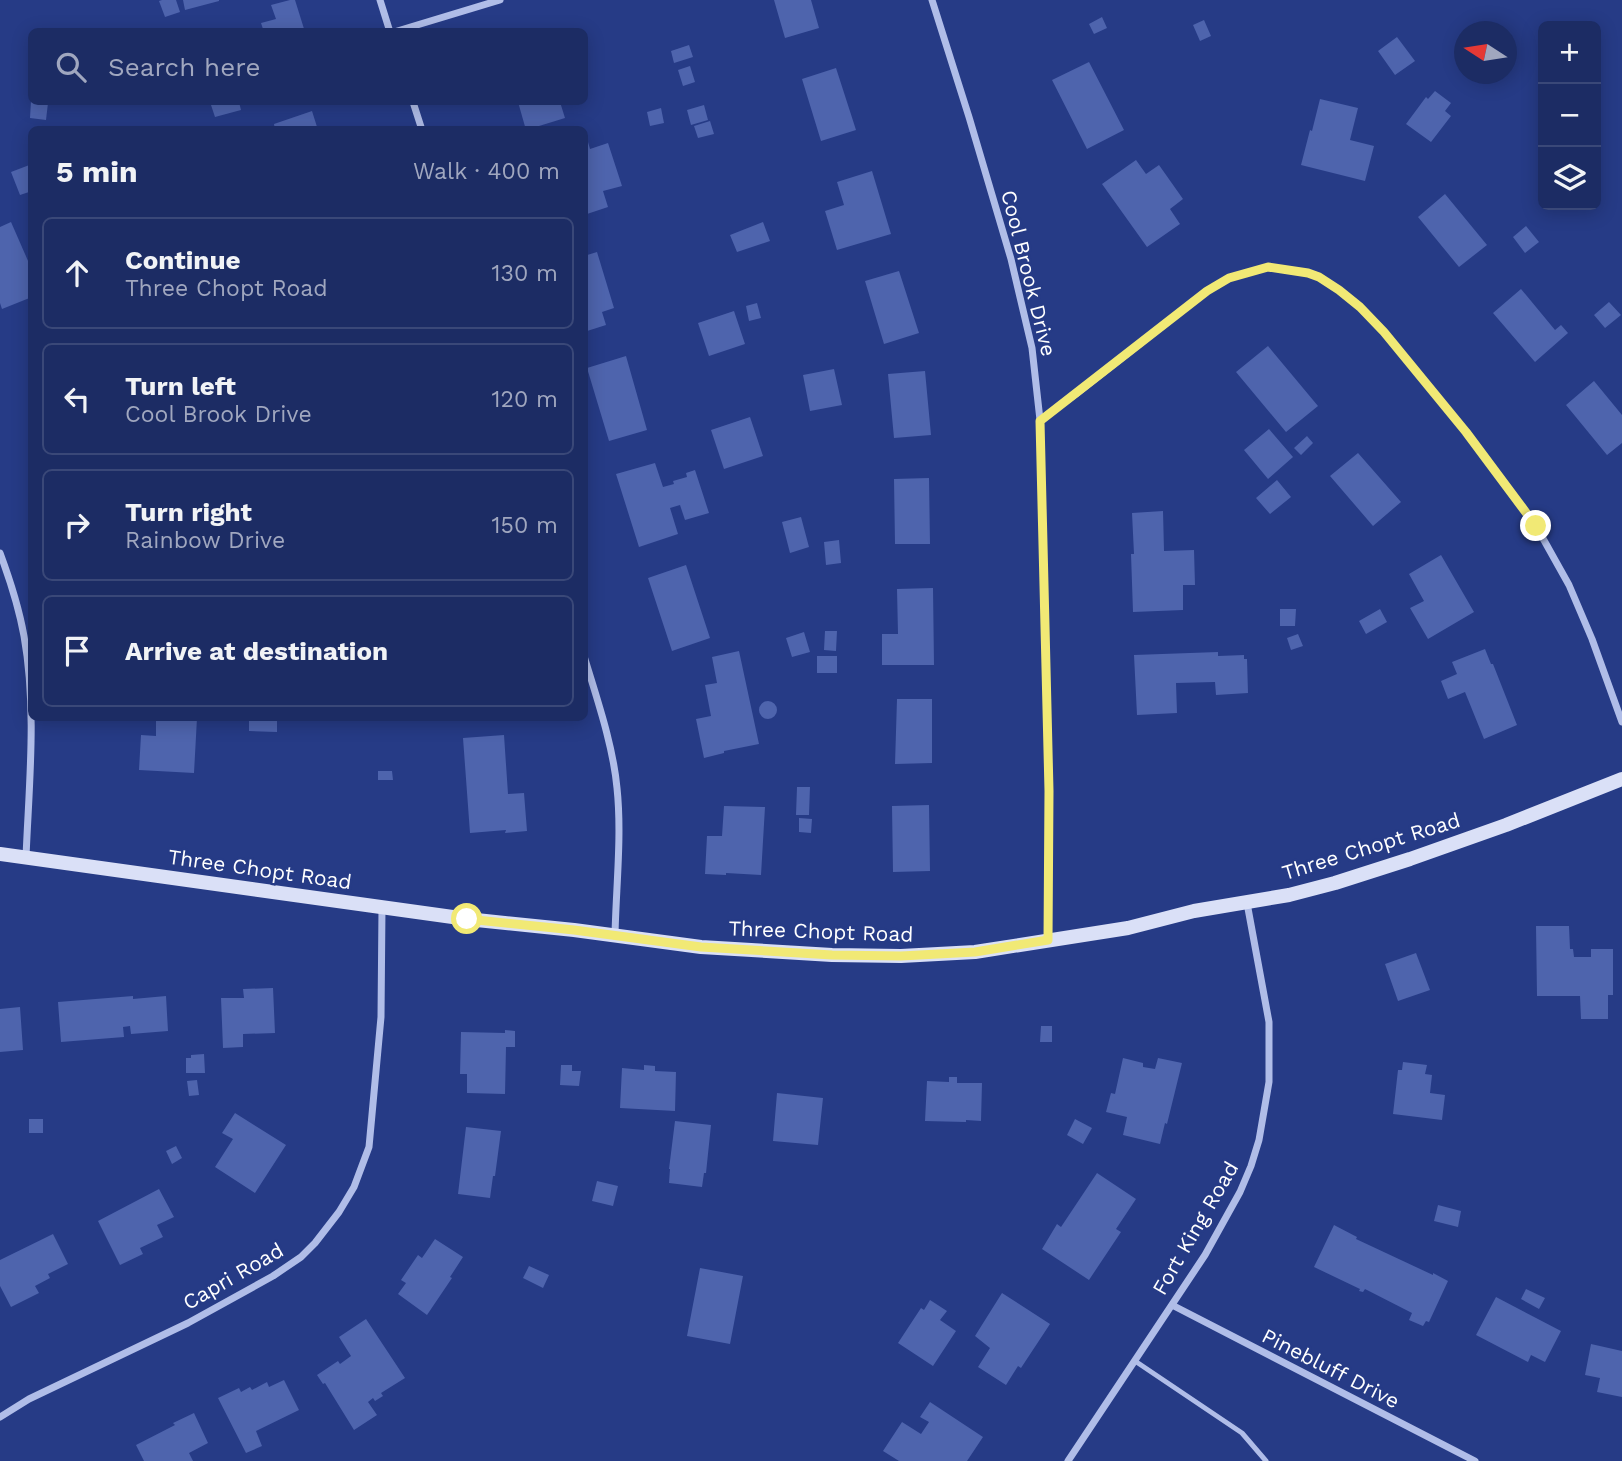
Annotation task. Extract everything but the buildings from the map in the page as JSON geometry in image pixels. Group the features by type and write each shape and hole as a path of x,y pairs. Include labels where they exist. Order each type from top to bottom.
{"main road":[{"name":"Three Chopt Road","path":"0,855 467,919 701,947 832,955 901,956 975,952 1128,928 1194,911 1289,895 1410,859 1622,779"}],"street":[{"path":"380,0 390,28"},
{"path":"406,28 500,0"},
{"name":"Cool Brook Drive","path":"932,0 1011,259 1032,348 1040,421 1049,791 1048,940"},
{"path":"414,105 421,126"},
{"path":"1040,421 1207,291 1229,278 1268,267 1319,277 1360,307 1384,332 1466,432 1536,526 1569,585 1622,722"},
{"path":"0,553 24,635 28,672"},
{"path":"588,670 607,736 617,787 615,936"},
{"path":"26,858 30,721"},
{"name":"Fort King Road","path":"1068,1461 1205,1255 1240,1192 1251,1166 1259,1140 1269,1082 1269,1022 1246,902"},
{"name":"Capri Road","path":"0,1417 29,1399 188,1323 274,1276 301,1257 339,1212 354,1187 369,1147 381,1017 382,907"},
{"name":"Pinebluff Drive","path":"1172,1305 1475,1461"}],"lane":[{"path":"1135,1360 1242,1433 1266,1461"}],"route":[{"path":"467,919 701,947 832,955 901,956 975,952 1048,940 1049,791 1040,421 1207,291 1229,278 1268,267 1308,273 1339,290 1384,332 1466,432 1536,526"}]}
